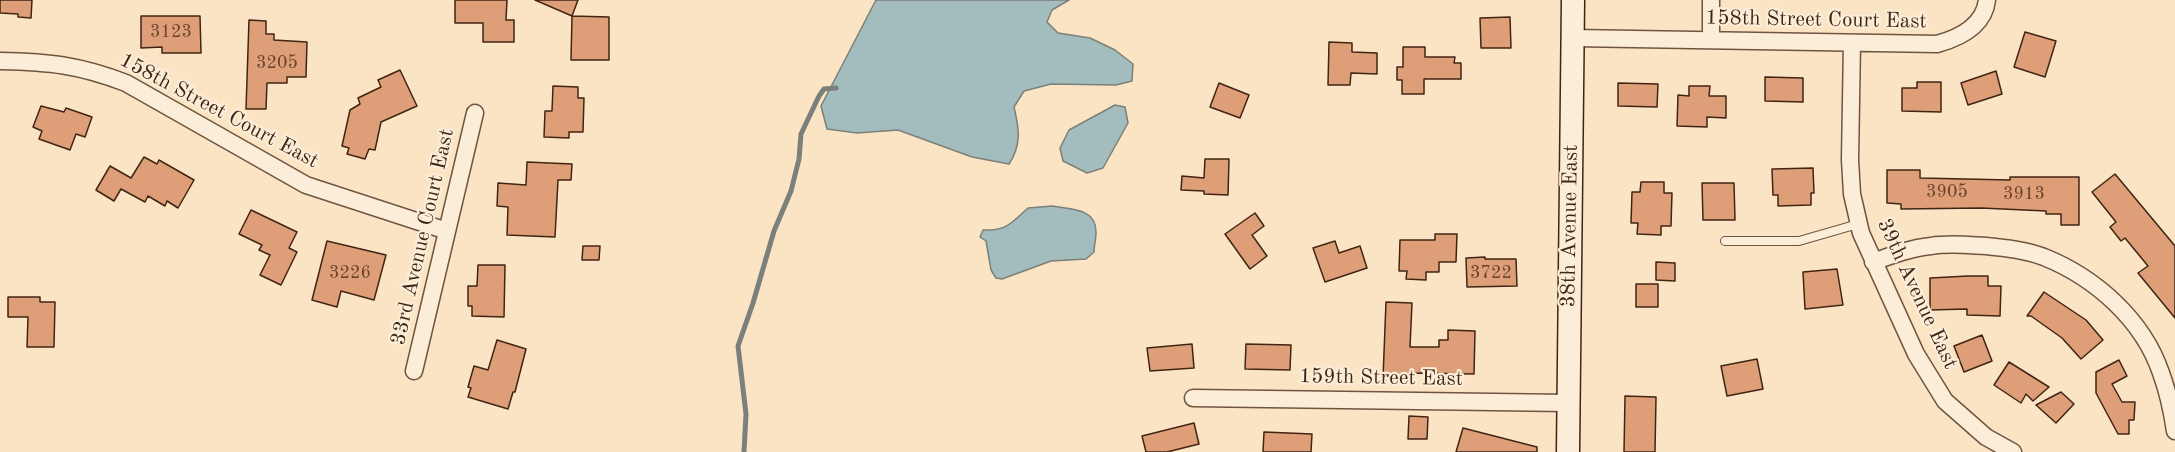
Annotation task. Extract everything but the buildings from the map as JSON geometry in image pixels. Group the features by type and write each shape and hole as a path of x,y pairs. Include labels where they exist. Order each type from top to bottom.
{"street":[{"name":"38th Avenue East","path":"1568,452 1573,0"},
{"path":"1711,0 1711,40"},
{"name":"158th Street Court East","path":"1573,38 1937,44 1963,34 1978,20 1987,0"},
{"name":"39th Avenue East","path":"1852,43 1850,160 1852,194 1858,224 1916,354 1945,400 1986,437 2013,452"},
{"name":"158th Street Court East","path":"0,62 44,62 95,71 126,83 306,185 447,231"},
{"name":"33rd Avenue Court East","path":"414,371 475,113"},
{"path":"1873,262 1906,250 1957,244 2015,249 2043,257 2071,270 2105,293 2120,308 2148,346 2161,371 2171,405 2175,431"},
{"name":"159th Street East","path":"1193,398 1568,403"}],"lane":[{"path":"1725,241 1799,241 1858,224"}],"water":[{"path":"876,0 1069,0 1052,10 1047,22 1058,33 1090,38 1115,50 1133,64 1132,81 1116,85 1051,84 1024,91 1014,107 1018,143 1009,164 972,157 898,130 857,133 827,129 821,106"},
{"path":"1115,105 1125,107 1128,123 1103,168 1087,173 1063,161 1060,148 1069,130"},
{"path":"1052,206 1081,211 1092,219 1096,233 1094,252 1086,259 1051,261 1002,279 996,278 991,270 986,241 980,237 983,230 1003,227 1013,222 1028,208"}],"waterway":[{"path":"744,452 746,414 738,346 774,231 791,191 799,159 801,134 824,89 836,88"}]}
